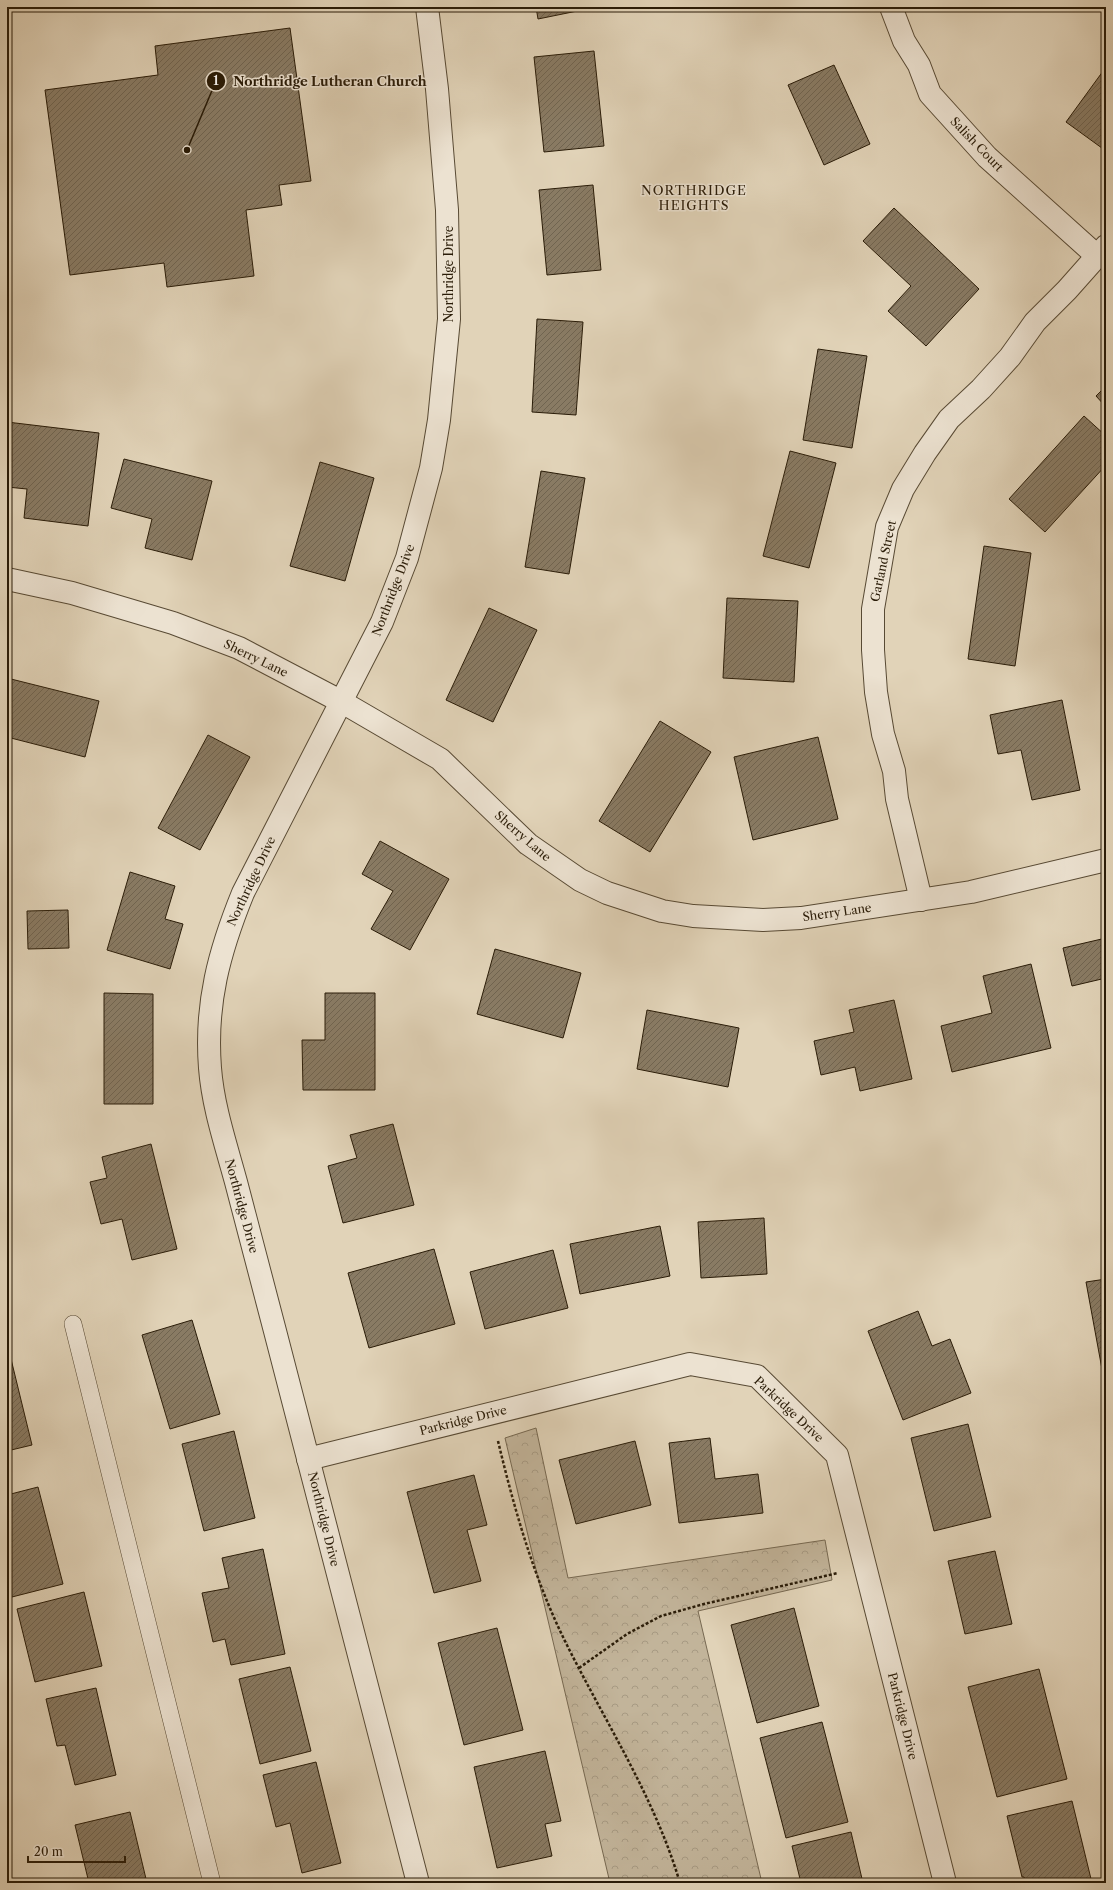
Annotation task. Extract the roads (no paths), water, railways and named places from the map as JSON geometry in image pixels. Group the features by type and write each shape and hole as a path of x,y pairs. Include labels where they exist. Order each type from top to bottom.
{"street":[{"name":"Northridge Drive","path":"418,1883 214,1102 208,1034 212,992 218,963 229,928 243,893 382,622 407,558 430,468 439,420 449,319 447,210 437,89 427,7"},
{"name":"Salish Court","path":"891,7 904,41 919,65 930,94 987,157 1102,251"},
{"name":"Garland Street","path":"921,900 897,799 894,771 883,734 876,692 872,650 873,609 887,527 904,489 925,453 950,419 986,384 1010,357 1035,322 1067,290 1102,251"},
{"name":"Sherry Lane","path":"7,579 72,593 173,623 239,648 342,702 440,759 528,844 580,880 607,893 662,911 694,916 763,920 801,918 971,892 1106,860"},
{"name":"Parkridge Drive","path":"308,1459 690,1364 757,1376 838,1455 945,1883"}],"lane":[{"path":"73,1324 212,1883"}],"place":[{"name":"Northridge Lutheran Church","path":"187,150"}],"district":[{"name":"NORTHRIDGE HEIGHTS","path":"694,198"}]}
